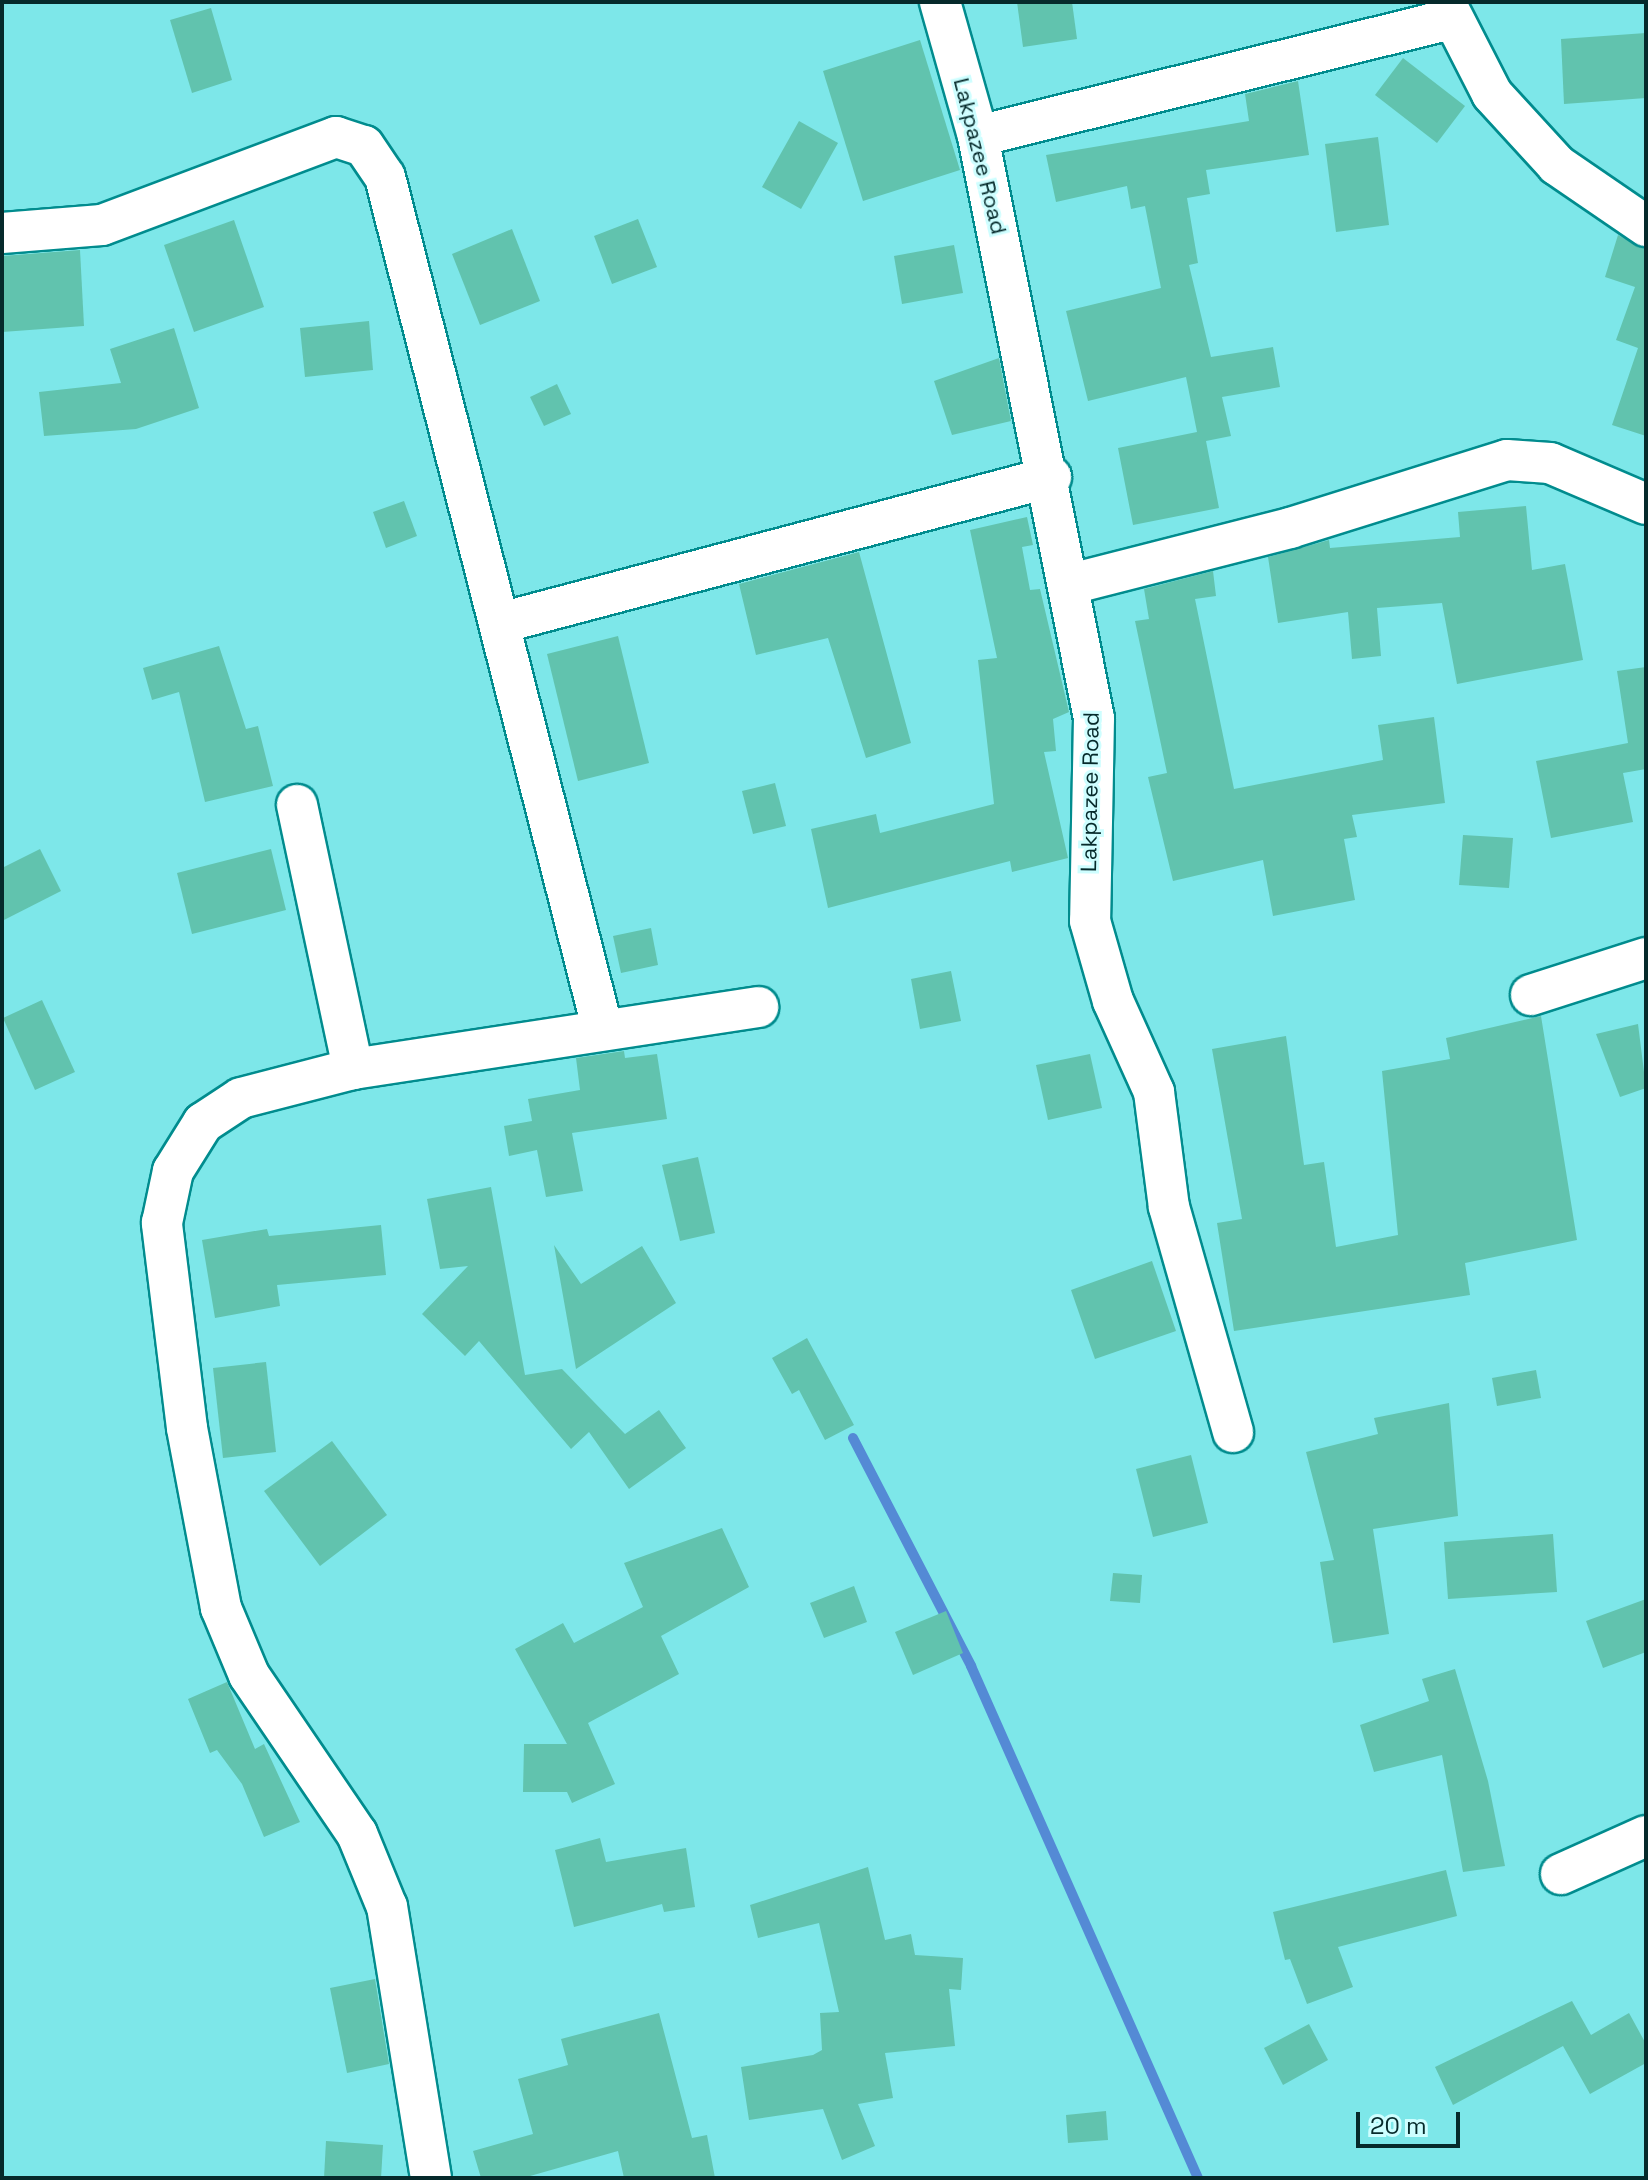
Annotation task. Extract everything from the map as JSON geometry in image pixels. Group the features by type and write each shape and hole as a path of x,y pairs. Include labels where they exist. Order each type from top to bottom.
{"street":[{"name":"Lakpazee Road","path":"940,2 978,136 1051,477 1094,718 1090,921 1113,1001 1154,1092 1169,1207 1233,1432"},
{"path":"978,136 1448,11 1492,94 1557,165 1646,226"},
{"path":"2,233 102,225 336,137 364,146 385,177 504,622 602,1027"},
{"path":"1071,584 1290,528 1507,460 1550,463 1646,504"},
{"path":"504,622 1051,477"},
{"path":"297,805 353,1069"},
{"path":"1531,995 1646,958"},
{"path":"431,2178 387,1907 357,1834 249,1675 221,1608 187,1428 162,1223 173,1171 203,1123 241,1098 353,1069 602,1027 758,1007"},
{"path":"1561,1874 1646,1836"}],"building":[{"path":"1017,2 1072,2 1077,39 1023,47"},
{"path":"211,8 232,80 192,93 170,20"},
{"path":"1646,33 1646,98 1564,104 1561,39"},
{"path":"920,40 960,170 863,201 823,71"},
{"path":"1403,58 1465,106 1437,143 1375,95"},
{"path":"1298,81 1309,155 1206,170 1210,194 1187,198 1198,263 1189,265 1211,357 1273,347 1280,387 1222,397 1231,436 1206,441 1219,508 1133,525 1118,448 1197,432 1186,377 1088,401 1066,311 1161,288 1145,206 1131,209 1127,186 1056,202 1046,155 1249,121 1245,94"},
{"path":"799,121 838,143 801,209 762,187"},
{"path":"1378,137 1389,225 1336,232 1325,144"},
{"path":"638,219 657,267 612,284 594,236"},
{"path":"234,220 264,307 194,332 164,245"},
{"path":"512,229 540,301 480,325 452,254"},
{"path":"1618,235 1646,249 1646,436 1612,425 1638,348 1616,340 1635,287 1605,277"},
{"path":"954,245 963,293 902,304 894,256"},
{"path":"80,250 84,326 2,332 2,256"},
{"path":"369,321 373,370 305,377 300,328"},
{"path":"174,328 199,408 136,429 44,436 39,392 121,383 110,349"},
{"path":"999,358 1011,421 952,435 934,381"},
{"path":"557,384 571,414 544,426 530,397"},
{"path":"404,501 417,536 386,548 373,512"},
{"path":"1526,506 1532,570 1565,564 1583,660 1457,684 1442,603 1377,608 1381,656 1352,659 1348,612 1278,623 1268,557 1329,540 1330,548 1460,537 1458,512"},
{"path":"1027,517 1033,545 1022,547 1030,590 1040,589 1069,712 1053,719 1056,751 1044,752 1068,858 1012,872 1010,861 828,908 811,829 876,814 880,833 994,804 978,660 997,658 970,530"},
{"path":"859,552 911,743 866,758 828,638 756,655 739,584"},
{"path":"1213,571 1216,596 1195,599 1234,789 1383,760 1378,725 1434,717 1445,803 1352,815 1357,837 1344,839 1355,900 1273,916 1263,860 1173,881 1148,777 1167,773 1135,621 1149,619 1144,589"},
{"path":"618,636 649,763 578,781 547,654"},
{"path":"219,646 246,729 258,726 273,786 205,802 179,692 152,700 143,668"},
{"path":"1646,667 1646,769 1623,773 1633,822 1551,838 1536,761 1628,743 1617,671"},
{"path":"775,783 786,826 753,834 742,791"},
{"path":"1463,835 1513,838 1509,888 1459,885"},
{"path":"40,849 61,891 2,921 2,868"},
{"path":"271,849 286,910 192,934 177,873"},
{"path":"651,928 658,965 621,973 613,936"},
{"path":"951,971 961,1021 920,1029 911,979"},
{"path":"42,1000 75,1072 35,1090 3,1018"},
{"path":"1541,1016 1577,1240 1465,1263 1470,1295 1234,1331 1217,1223 1242,1219 1212,1049 1286,1036 1304,1165 1324,1162 1336,1247 1398,1235 1382,1071 1450,1059 1446,1038"},
{"path":"1638,1024 1646,1088 1620,1097 1596,1034"},
{"path":"624,1051 625,1058 657,1054 667,1119 572,1133 583,1191 546,1197 537,1150 509,1156 504,1126 532,1121 528,1099 580,1090 576,1058"},
{"path":"1090,1054 1102,1108 1048,1120 1036,1065"},
{"path":"698,1157 715,1233 680,1241 662,1165"},
{"path":"491,1187 525,1375 562,1369 625,1434 659,1410 686,1448 629,1489 589,1432 571,1449 479,1341 465,1356 422,1314 468,1266 440,1269 427,1199"},
{"path":"381,1225 386,1275 277,1285 280,1306 215,1318 202,1240 267,1229 269,1236"},
{"path":"554,1245 581,1284 642,1246 676,1303 576,1369"},
{"path":"1152,1261 1176,1331 1095,1359 1071,1290"},
{"path":"807,1338 854,1425 825,1440 799,1390 792,1394 772,1358"},
{"path":"266,1362 276,1452 223,1458 213,1368"},
{"path":"1536,1370 1541,1398 1497,1406 1492,1378"},
{"path":"1449,1403 1458,1516 1373,1529 1389,1634 1333,1643 1320,1562 1334,1560 1306,1452 1378,1434 1374,1418"},
{"path":"332,1441 387,1515 320,1566 264,1491"},
{"path":"1191,1455 1208,1523 1153,1537 1136,1469"},
{"path":"722,1528 749,1587 661,1636 679,1674 588,1723 615,1784 572,1803 567,1792 523,1792 524,1744 567,1744 515,1649 563,1623 574,1643 643,1607 624,1563"},
{"path":"1553,1534 1557,1592 1448,1599 1444,1542"},
{"path":"1113,1573 1142,1575 1140,1603 1110,1601"},
{"path":"854,1586 867,1622 824,1638 810,1603"},
{"path":"1646,1599 1646,1652 1603,1668 1586,1621"},
{"path":"946,1611 963,1653 913,1675 895,1632"},
{"path":"1455,1669 1488,1781 1505,1866 1463,1872 1442,1755 1374,1772 1360,1725 1429,1701 1422,1679"},
{"path":"227,1682 255,1749 264,1744 300,1822 264,1837 242,1784 217,1750 210,1753 188,1699"},
{"path":"600,1838 606,1862 686,1848 695,1907 664,1912 662,1904 574,1927 555,1850"},
{"path":"868,1867 885,1940 911,1934 915,1955 963,1958 961,1990 949,1989 955,2046 885,2053 893,2098 858,2104 875,2146 842,2160 823,2109 749,2120 741,2067 813,2055 822,2050 820,2013 839,2012 819,1923 758,1938 750,1905"},
{"path":"1446,1870 1457,1916 1338,1947 1353,1987 1307,2004 1290,1959 1285,1960 1273,1912"},
{"path":"375,1979 389,2064 347,2073 330,1988"},
{"path":"1572,2001 1591,2035 1629,2013 1646,2044 1646,2063 1590,2094 1563,2046 1453,2105 1435,2067"},
{"path":"659,2013 692,2138 707,2135 715,2178 624,2178 618,2151 523,2178 481,2178 473,2151 533,2134 518,2079 568,2065 561,2039"},
{"path":"1309,2024 1328,2060 1283,2085 1264,2048"},
{"path":"1106,2111 1108,2140 1068,2143 1066,2115"},
{"path":"326,2141 383,2145 381,2178 324,2178"}],"waterway":[{"path":"853,1438 971,1666 1198,2178"}]}
